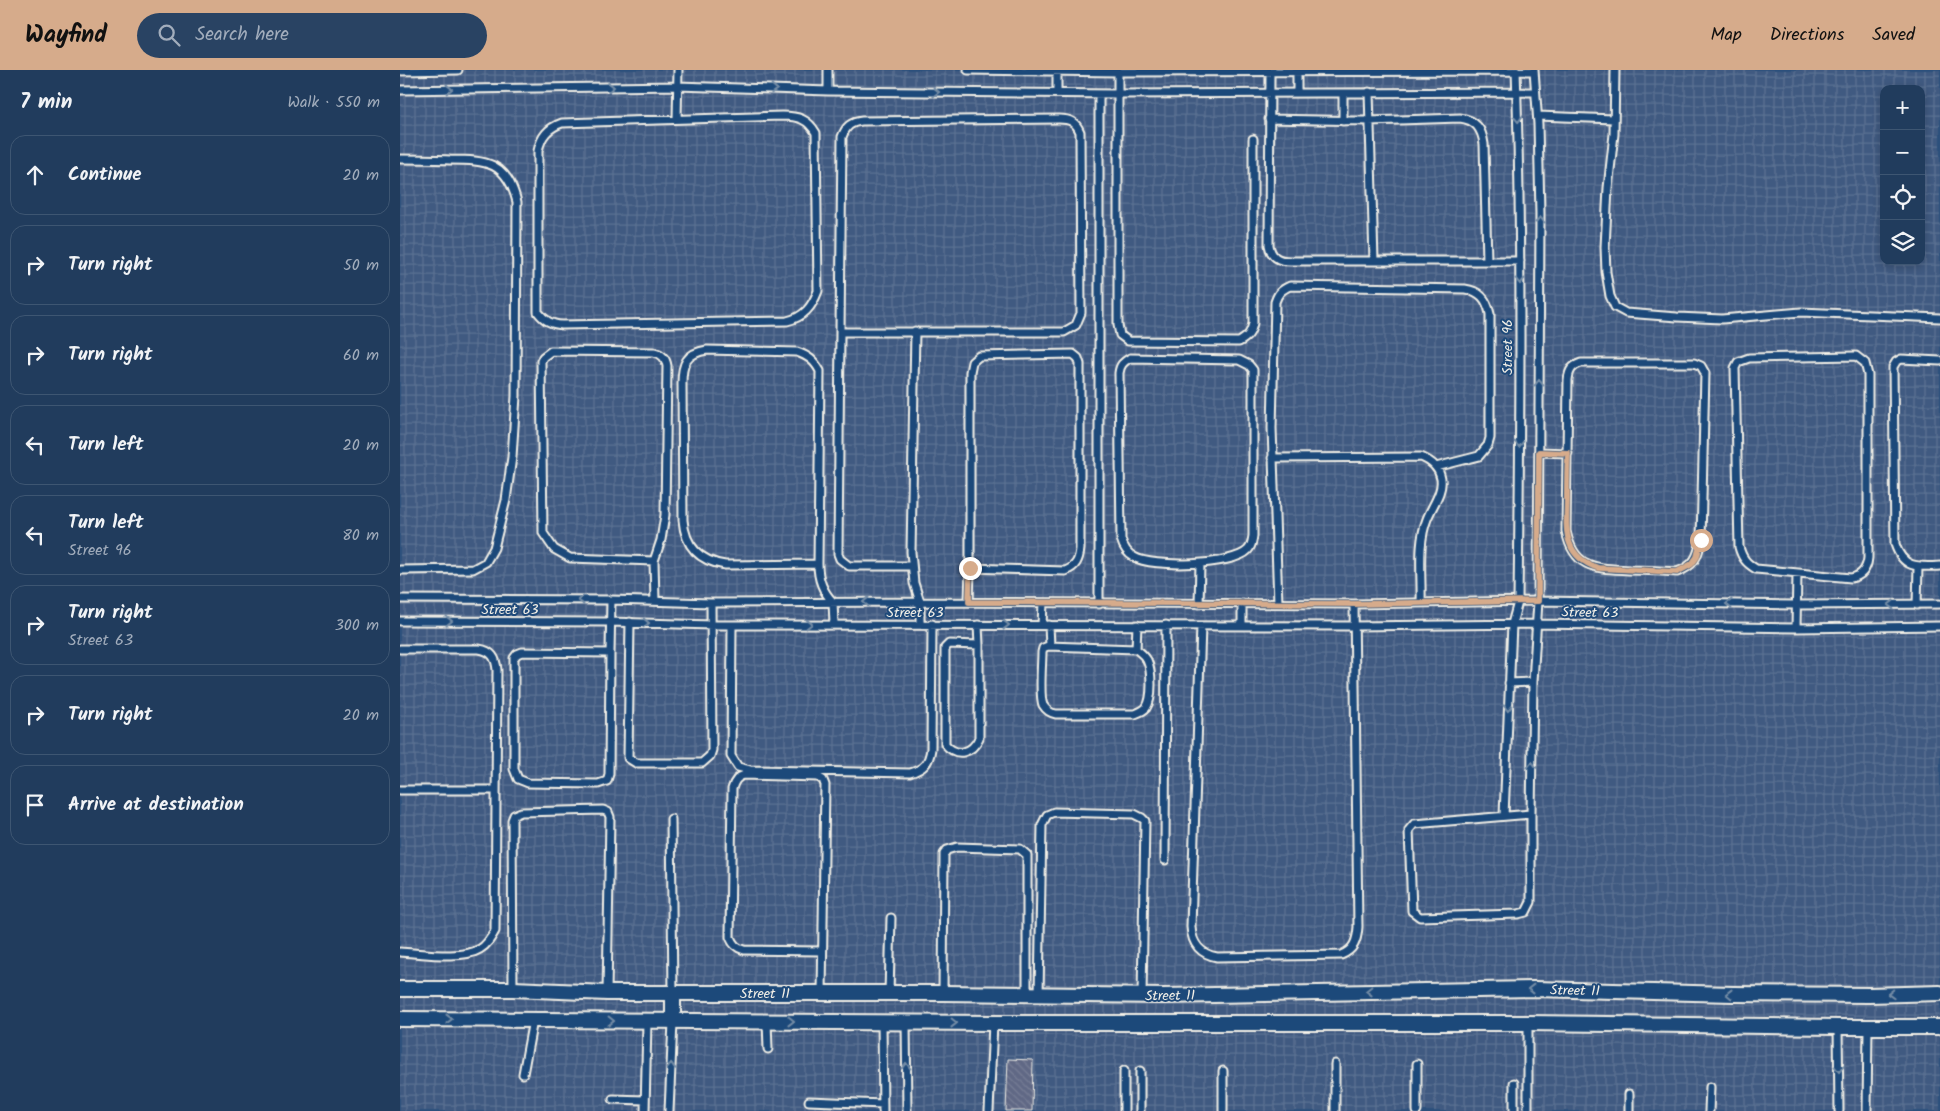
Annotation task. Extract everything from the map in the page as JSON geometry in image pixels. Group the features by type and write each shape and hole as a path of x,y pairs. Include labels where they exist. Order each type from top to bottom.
{"street":[{"name":"Street 11","path":"400,988 607,993 1142,995 1534,989 1733,994 1869,995 1940,993"},
{"path":"672,1022 673,992"},
{"name":"Street 11","path":"400,1019 647,1022 1528,1023 1940,1027"}],"lane":[{"path":"400,71 458,70"},
{"path":"677,119 678,70"},
{"path":"828,70 828,91"},
{"path":"968,70 1118,72 1534,71 1538,116 1540,214 1538,601 1533,682 1531,902 1526,912 1518,914 1420,917 1414,914 1410,908 1410,830 1412,826 1416,823 1531,814"},
{"path":"1057,70 1058,93"},
{"path":"1615,70 1614,134 1608,188 1605,255 1610,296 1615,307 1620,311 1677,318 1722,319 1801,312 1940,318"},
{"name":"Street 96","path":"1504,816 1512,624 1518,602 1520,261 1516,71"},
{"path":"1118,72 1118,325 1120,335 1128,341 1239,342 1247,338 1252,331 1254,323 1253,139"},
{"path":"1270,72 1269,245 1275,258 1285,261 1520,261"},
{"path":"1297,72 1297,93"},
{"path":"400,90 678,86 828,91 1099,94 1535,92"},
{"path":"1343,92 1343,121"},
{"path":"1369,92 1374,262"},
{"path":"1099,94 1099,604"},
{"path":"791,116 799,117 812,126 816,133 817,143 818,291 814,302 807,312 797,319 787,321 562,325 552,324 544,319 538,312 538,151 540,141 553,126 562,123 677,119 791,116"},
{"path":"1538,116 1614,119"},
{"path":"1269,118 1343,121 1468,119 1480,128 1484,144 1487,262"},
{"path":"840,332 1064,332 1076,325 1081,313 1080,132 1074,123 1070,120 1059,119 862,121 849,125 842,137 840,332 838,554 840,560 849,566 912,566"},
{"path":"400,159 481,160 494,166 506,175 513,187 517,202 517,240 516,396 512,457 506,500 494,548 486,562 473,569 400,570"},
{"path":"1278,603 1272,458 1275,302 1277,295 1282,289 1297,286 1473,290 1485,299 1490,314 1490,438 1488,445 1479,456 1436,468"},
{"path":"915,331 912,566 914,583 920,602 920,624"},
{"path":"818,564 725,565 703,559 694,552 684,532 683,520 682,378 684,364 690,356 707,350 797,352 806,355 820,371 818,564 821,585 826,595 833,602 834,624"},
{"path":"654,561 570,558 561,554 547,542 543,533 540,366 546,353 556,351 654,352 664,358 666,366 665,515 661,540 654,561 655,601"},
{"path":"969,602 970,372 972,362 979,356 1073,354 1078,358 1080,364 1080,549 1077,563 1065,571 970,568"},
{"path":"1856,356 1865,363 1868,374 1867,564 1861,574 1851,578 1797,574 1756,569 1747,564 1741,556 1738,537 1736,368 1738,362 1749,358 1856,356"},
{"path":"1130,358 1239,360 1249,364 1253,370 1252,543 1248,550 1231,559 1200,564 1155,563 1140,560 1133,557 1123,546 1120,539 1119,373 1120,366 1130,358"},
{"path":"1940,361 1901,359 1893,366 1894,544 1903,559 1918,568 1940,566"},
{"path":"1694,362 1701,366 1705,373 1701,540 1697,557 1692,564 1677,572 1598,568 1582,561 1571,548 1566,532 1568,453 1568,380 1569,372 1574,366 1581,363 1694,362"},
{"path":"1539,452 1568,453"},
{"path":"1272,458 1421,457 1430,461 1441,479 1440,491 1422,531 1421,603"},
{"path":"1199,604 1200,564"},
{"path":"1918,568 1918,605"},
{"path":"1796,628 1797,574"},
{"name":"Street 63","path":"400,599 611,600 711,603 1354,604 1538,601 1796,605 1940,604"},
{"path":"610,653 529,652 517,654 514,658 514,769 518,779 523,782 546,783 598,784 606,781 609,774 611,600"},
{"path":"630,622 628,754 630,760 636,763 702,763 710,756 712,750 711,603"},
{"path":"1043,603 1050,646"},
{"path":"1242,603 1242,625"},
{"path":"1201,626 1192,936 1201,951 1217,957 1340,955 1352,948 1356,942 1358,927 1354,604"},
{"name":"Street 63","path":"400,621 630,622 712,625 1354,626 1536,624 1796,628 1940,626"},
{"path":"732,625 732,756 738,767 750,770 910,774 919,771 926,765 932,749 932,624"},
{"path":"978,624 979,645 979,738 971,750 956,753 945,744 945,648 949,644 979,645"},
{"path":"1136,649 1044,647 1042,652 1042,700 1046,710 1056,714 1128,714 1142,712 1147,707 1149,700 1150,669 1147,661 1136,649 1137,625"},
{"path":"1165,860 1166,625"},
{"path":"400,649 487,650 493,656 496,670 496,922 491,938 486,945 472,953 400,952"},
{"path":"1509,683 1533,682"},
{"path":"822,951 744,950 733,944 730,937 732,788 738,777 744,775 812,776 823,780 825,790 822,993"},
{"path":"400,790 496,790"},
{"path":"513,990 514,815 518,812 603,810 608,812 610,817 607,993"},
{"path":"1033,994 1042,825 1046,815 1054,812 1134,814 1145,821 1142,995"},
{"path":"671,819 673,992"},
{"path":"943,993 944,854 947,850 957,847 1020,849 1027,855 1033,994"},
{"path":"889,993 891,918"},
{"path":"523,1074 533,1020"},
{"path":"767,1021 768,1049"},
{"path":"645,1111 647,1022"},
{"path":"669,1111 672,1022"},
{"path":"809,1101 883,1107 882,1022"},
{"path":"906,1022 907,1111"},
{"path":"989,1111 993,1023"},
{"path":"1528,1023 1528,1111"},
{"path":"1838,1027 1839,1111"},
{"path":"1867,1111 1868,1027"},
{"path":"1335,1064 1335,1111"},
{"path":"1417,1064 1417,1111"},
{"path":"1124,1070 1124,1111"},
{"path":"1140,1071 1140,1111"},
{"path":"1223,1071 1223,1111"},
{"path":"1514,1083 1514,1111"},
{"path":"1709,1111 1710,1087"},
{"path":"1629,1094 1629,1111"},
{"path":"613,1099 645,1100"}],"shaded area":[{"path":"400,70 1940,70 1940,1111 400,1111"}],"building":[{"path":"1008,1059 1033,1060 1032,1111 1006,1111"}],"route":[{"path":"970,568 969,602 1354,604 1538,601 1539,452 1568,453 1566,532 1571,548 1582,561 1590,566 1677,572 1692,564 1700,550 1701,540"}]}
